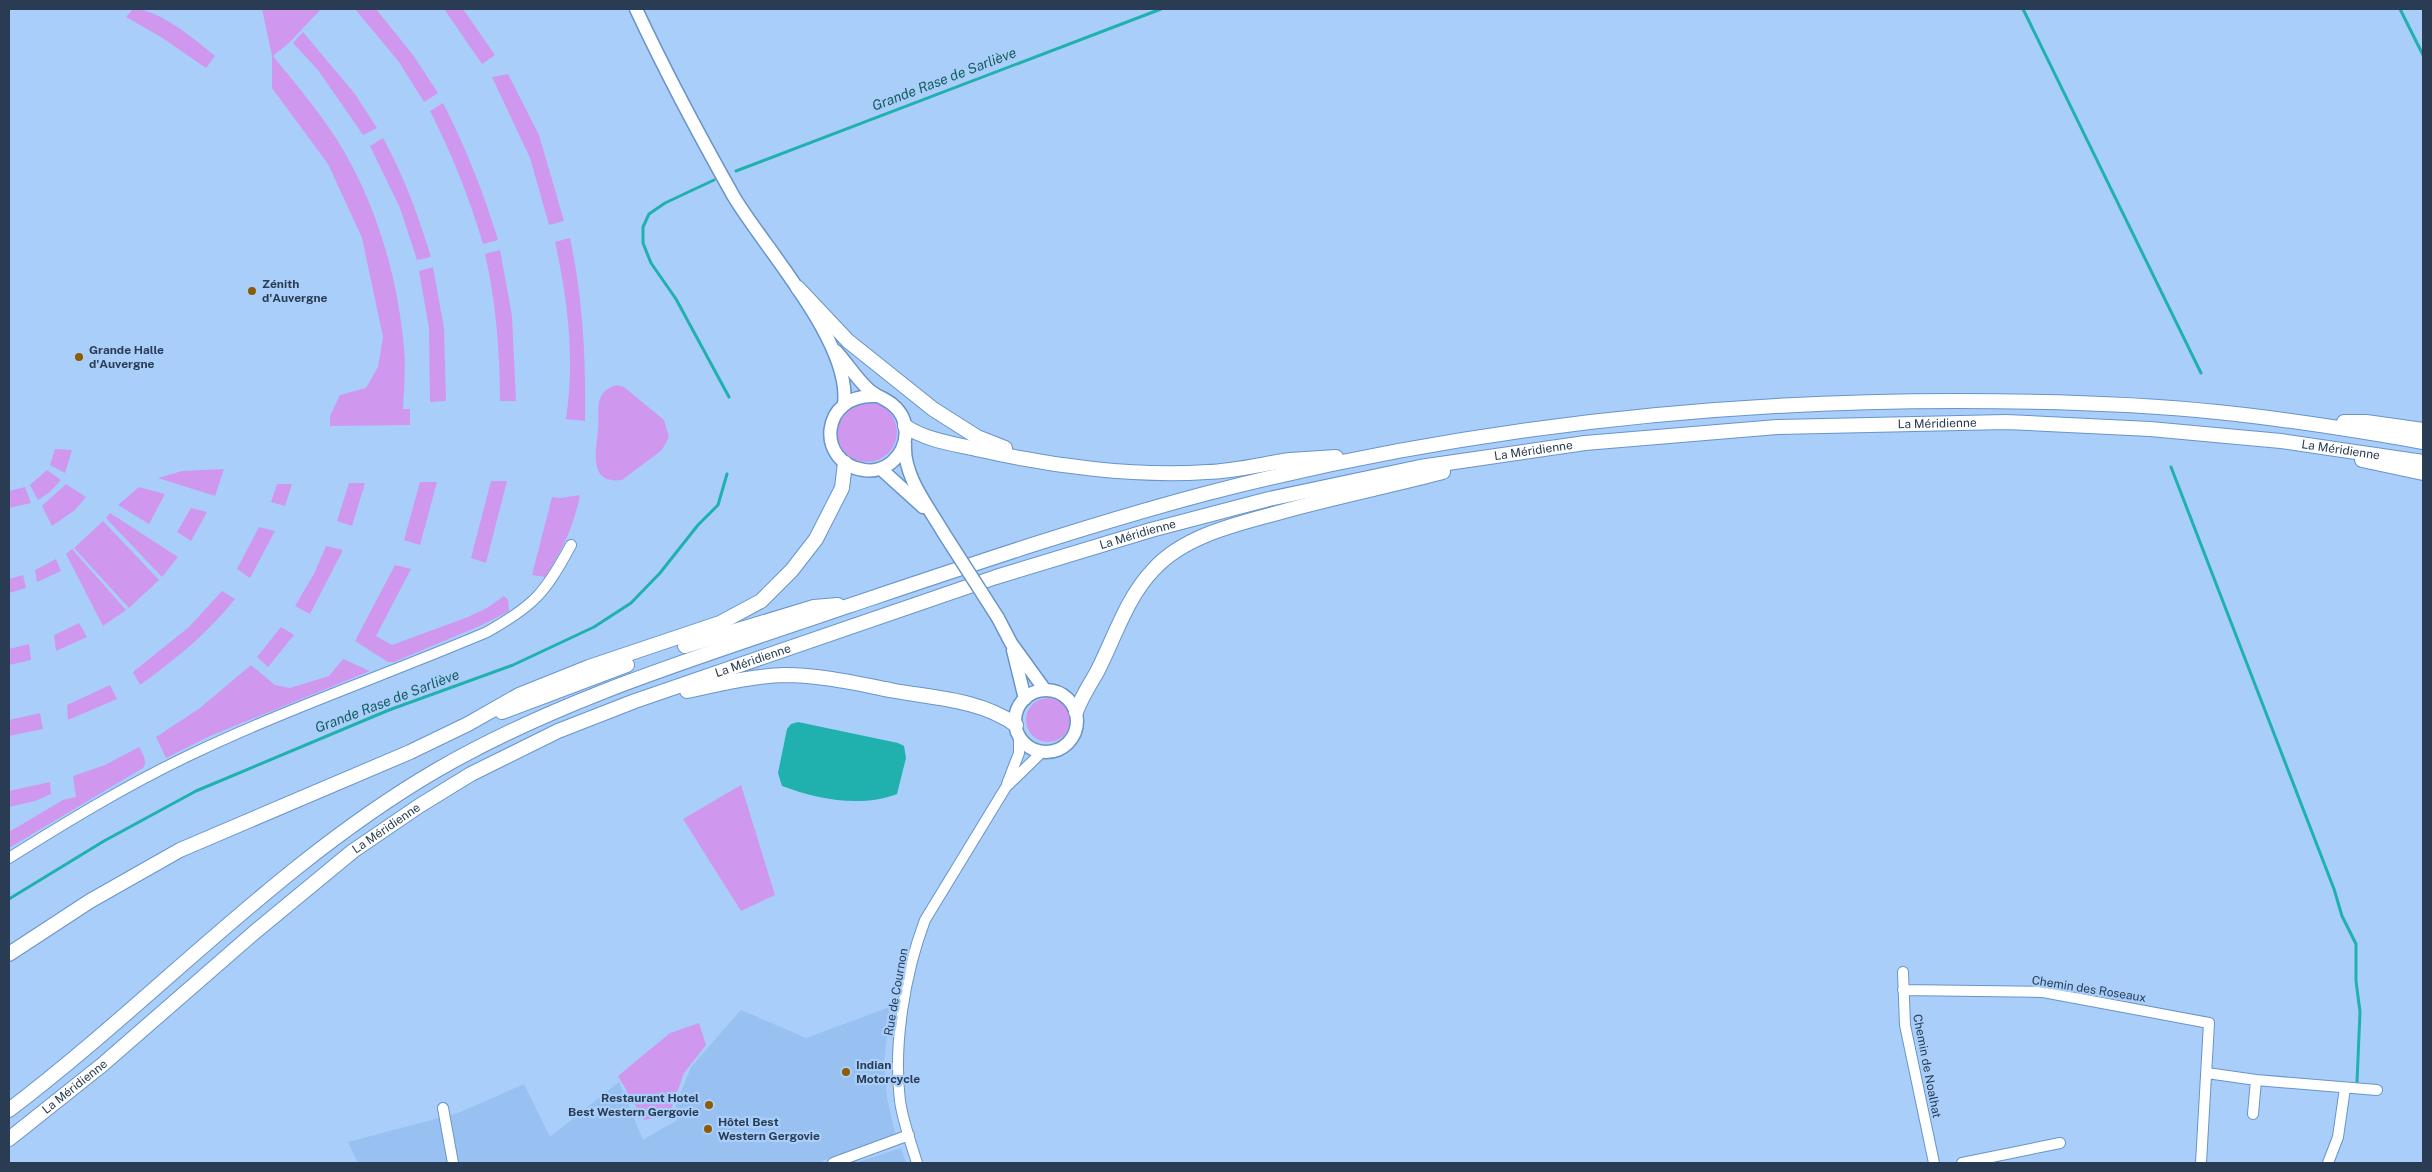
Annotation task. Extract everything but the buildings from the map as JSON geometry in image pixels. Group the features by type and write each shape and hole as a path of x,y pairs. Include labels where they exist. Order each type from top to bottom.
{"highway":[{"path":"798,288 848,341 956,424 977,437 998,446 1076,467"},
{"name":"La Méridienne","path":"9,1110 111,1027 304,862 372,812 435,771 508,732 585,698 977,562 1209,493 1396,452 1498,435 1674,412 1778,405 1890,401 2006,401 2141,406 2305,422 2423,442"},
{"name":"La Méridienne","path":"9,1139 102,1064 318,880 388,826 471,774 558,731 635,701 996,577 1151,530 1338,484 1420,467 1585,443 1777,427 2006,422 2150,429 2316,446 2423,462"},
{"path":"2305,422 2366,422 2423,430"},
{"path":"905,426 914,432 1014,457 1076,467 1156,472 1207,472 1290,460 1396,452"},
{"path":"2316,446 2379,465 2423,473"},
{"path":"1076,712 1083,693 1097,673 1128,606 1141,585 1153,569 1182,547 1227,527 1344,495 1411,480 1504,455"},
{"path":"9,954 90,901 180,850 410,752 468,724 519,695 590,667 705,629 761,601 792,570 816,538 842,488 845,463"},
{"path":"468,724 584,679 727,632 814,606 857,603"},
{"path":"635,701 749,678 786,675 822,678 972,705 1000,715 1017,729"}],"main road":[{"path":"636,9 684,107 735,198 761,239 798,288 830,343 867,388 876,396 895,406 902,416 905,426 904,458 908,470 943,532 998,618 1011,643 1045,690"},
{"path":"830,343 844,383 844,404"},
{"path":"876,396 853,398 844,404 832,421 830,433 832,445 845,463 863,470 881,469 892,463 900,454 905,442"},
{"path":"881,469 922,506 943,532"},
{"path":"1011,643 1025,699"},
{"path":"1045,690 1064,695 1076,712 1075,732 1062,748 1043,752 1032,748 1017,729 1016,714 1025,699 1035,692 1045,690"}],"street":[{"path":"9,858 113,795 189,756 237,734 487,632 513,618 533,603 549,584 571,545"},
{"path":"1006,787 1019,753 1017,729"},
{"path":"1006,787 1043,752"},
{"name":"Rue de Cournon","path":"917,1163 900,1103 898,1060 905,998 917,942 926,920 1006,787"},
{"name":"Chemin de Noalhat","path":"1903,972 1904,1025 1934,1163"},
{"name":"Chemin des Roseaux","path":"1902,990 2043,992 2210,1023 2207,1073"},
{"path":"2200,1163 2207,1073 2256,1080 2377,1090"},
{"path":"2253,1114 2256,1080"},
{"path":"2328,1163 2338,1137 2345,1088"},
{"path":"443,1108 453,1163"},
{"path":"833,1163 909,1135"},
{"path":"1962,1163 2060,1143"}],"shaded area":[{"path":"133,9 143,10 165,19 215,56 206,68 161,37 126,17"},
{"path":"262,9 321,9 289,43 273,56 329,127 357,176 377,223 392,272 397,297 405,356 403,409 410,409 410,425 330,426 330,416 340,395 366,388 378,367 383,337 362,238 328,164 272,88 272,56"},
{"path":"355,9 376,9 413,55 438,93 424,102 399,62"},
{"path":"444,9 463,9 495,55 482,64"},
{"path":"303,32 355,94 377,128 363,135 318,70 293,43"},
{"path":"508,74 539,135 564,221 549,225 530,158 492,77"},
{"path":"443,103 474,170 498,240 483,244 460,176 430,111"},
{"path":"383,138 410,196 431,257 417,260 400,208 370,146"},
{"path":"570,238 583,329 585,421 566,419 570,374 569,330 555,242"},
{"path":"500,250 512,316 516,401 500,401 497,327 485,254"},
{"path":"433,267 444,328 446,401 430,402 429,328 419,271"},
{"path":"617,385 624,387 664,420 669,437 662,450 622,480 611,480 599,472 596,465 598,410 603,393"},
{"path":"861,402 873,402 884,407 892,415 897,426 895,444 884,457 873,462 861,462 850,457 842,449 837,438 837,426 842,415 850,407"},
{"path":"55,449 72,450 65,473 50,465"},
{"path":"224,469 215,496 158,478 182,471"},
{"path":"47,470 61,480 50,492 38,500 30,485"},
{"path":"491,481 507,481 486,563 471,558"},
{"path":"420,482 437,482 420,545 404,540"},
{"path":"349,483 365,483 352,526 337,521"},
{"path":"66,484 86,497 75,510 52,526 42,506"},
{"path":"277,484 292,484 285,506 271,502"},
{"path":"25,487 31,503 9,508 9,491"},
{"path":"139,487 165,494 149,524 118,505"},
{"path":"580,495 571,528 545,577 532,575 552,497 561,498"},
{"path":"191,508 207,512 191,541 177,532"},
{"path":"110,513 178,557 162,577 106,518"},
{"path":"103,521 159,580 129,608 74,548"},
{"path":"259,527 275,531 250,578 237,569"},
{"path":"326,546 343,550 310,614 295,606 314,574"},
{"path":"72,549 126,610 103,626 66,554"},
{"path":"56,559 61,571 37,582 35,570"},
{"path":"395,565 411,569 376,636 392,645 468,617 487,608 504,596 508,600 509,611 482,625 394,662 388,662 355,641"},
{"path":"23,575 26,588 9,593 9,579"},
{"path":"222,591 235,599 224,612 166,666 140,685 133,672 189,627"},
{"path":"79,623 87,637 56,651 54,635"},
{"path":"281,627 294,635 268,667 257,657"},
{"path":"29,644 31,660 9,665 9,649"},
{"path":"343,659 370,671 210,736 166,758 156,737 200,708 251,665 275,685 290,688 329,676"},
{"path":"110,685 117,699 68,720 67,705"},
{"path":"1048,698 1060,702 1066,708 1070,720 1066,732 1060,738 1048,742 1036,738 1030,732 1026,720 1030,708 1036,702"},
{"path":"40,713 43,729 9,736 9,720"},
{"path":"798,722 898,743 904,746 906,758 897,794 868,800 839,800 810,795 782,786 778,773 787,729 791,724"},
{"path":"139,747 145,760 143,768 9,848 9,832 63,800 76,797 73,776 105,765"},
{"path":"50,782 51,794 35,801 9,807 9,791"},
{"path":"741,785 775,895 741,911 683,819"},
{"path":"890,1007 884,1063 887,1098 895,1134 817,1163 358,1163 348,1142 458,1113 524,1084 550,1137 619,1082 643,1140 677,1120 676,1105 691,1067 741,1010 806,1038"},
{"path":"699,1023 706,1045 684,1073 669,1115 644,1120 618,1076 670,1033"},
{"path":"901,1148 906,1163 855,1163"}],"waterway":[{"name":"Grande Rase de Sarliève","path":"736,171 1161,9"},
{"path":"2023,9 2201,373"},
{"path":"2400,9 2423,55"},
{"name":"Grande Rase de Sarliève","path":"714,180 665,203 649,214 643,227 643,243 651,263 676,299 729,397"},
{"path":"2171,467 2334,889 2342,916 2356,944 2356,981 2360,1012 2357,1082"},
{"name":"Grande Rase de Sarliève","path":"9,899 104,841 196,791 389,710 513,665 594,627 631,603 660,573 698,525 718,505 727,474"}],"place":[{"name":"Zénith d'Auvergne","path":"252,291"},
{"name":"Grande Halle d'Auvergne","path":"79,357"},
{"name":"Indian Motorcycle","path":"846,1072"},
{"name":"Restaurant Hotel Best Western Gergovie","path":"709,1105"},
{"name":"Hôtel Best Western Gergovie","path":"708,1129"}]}
